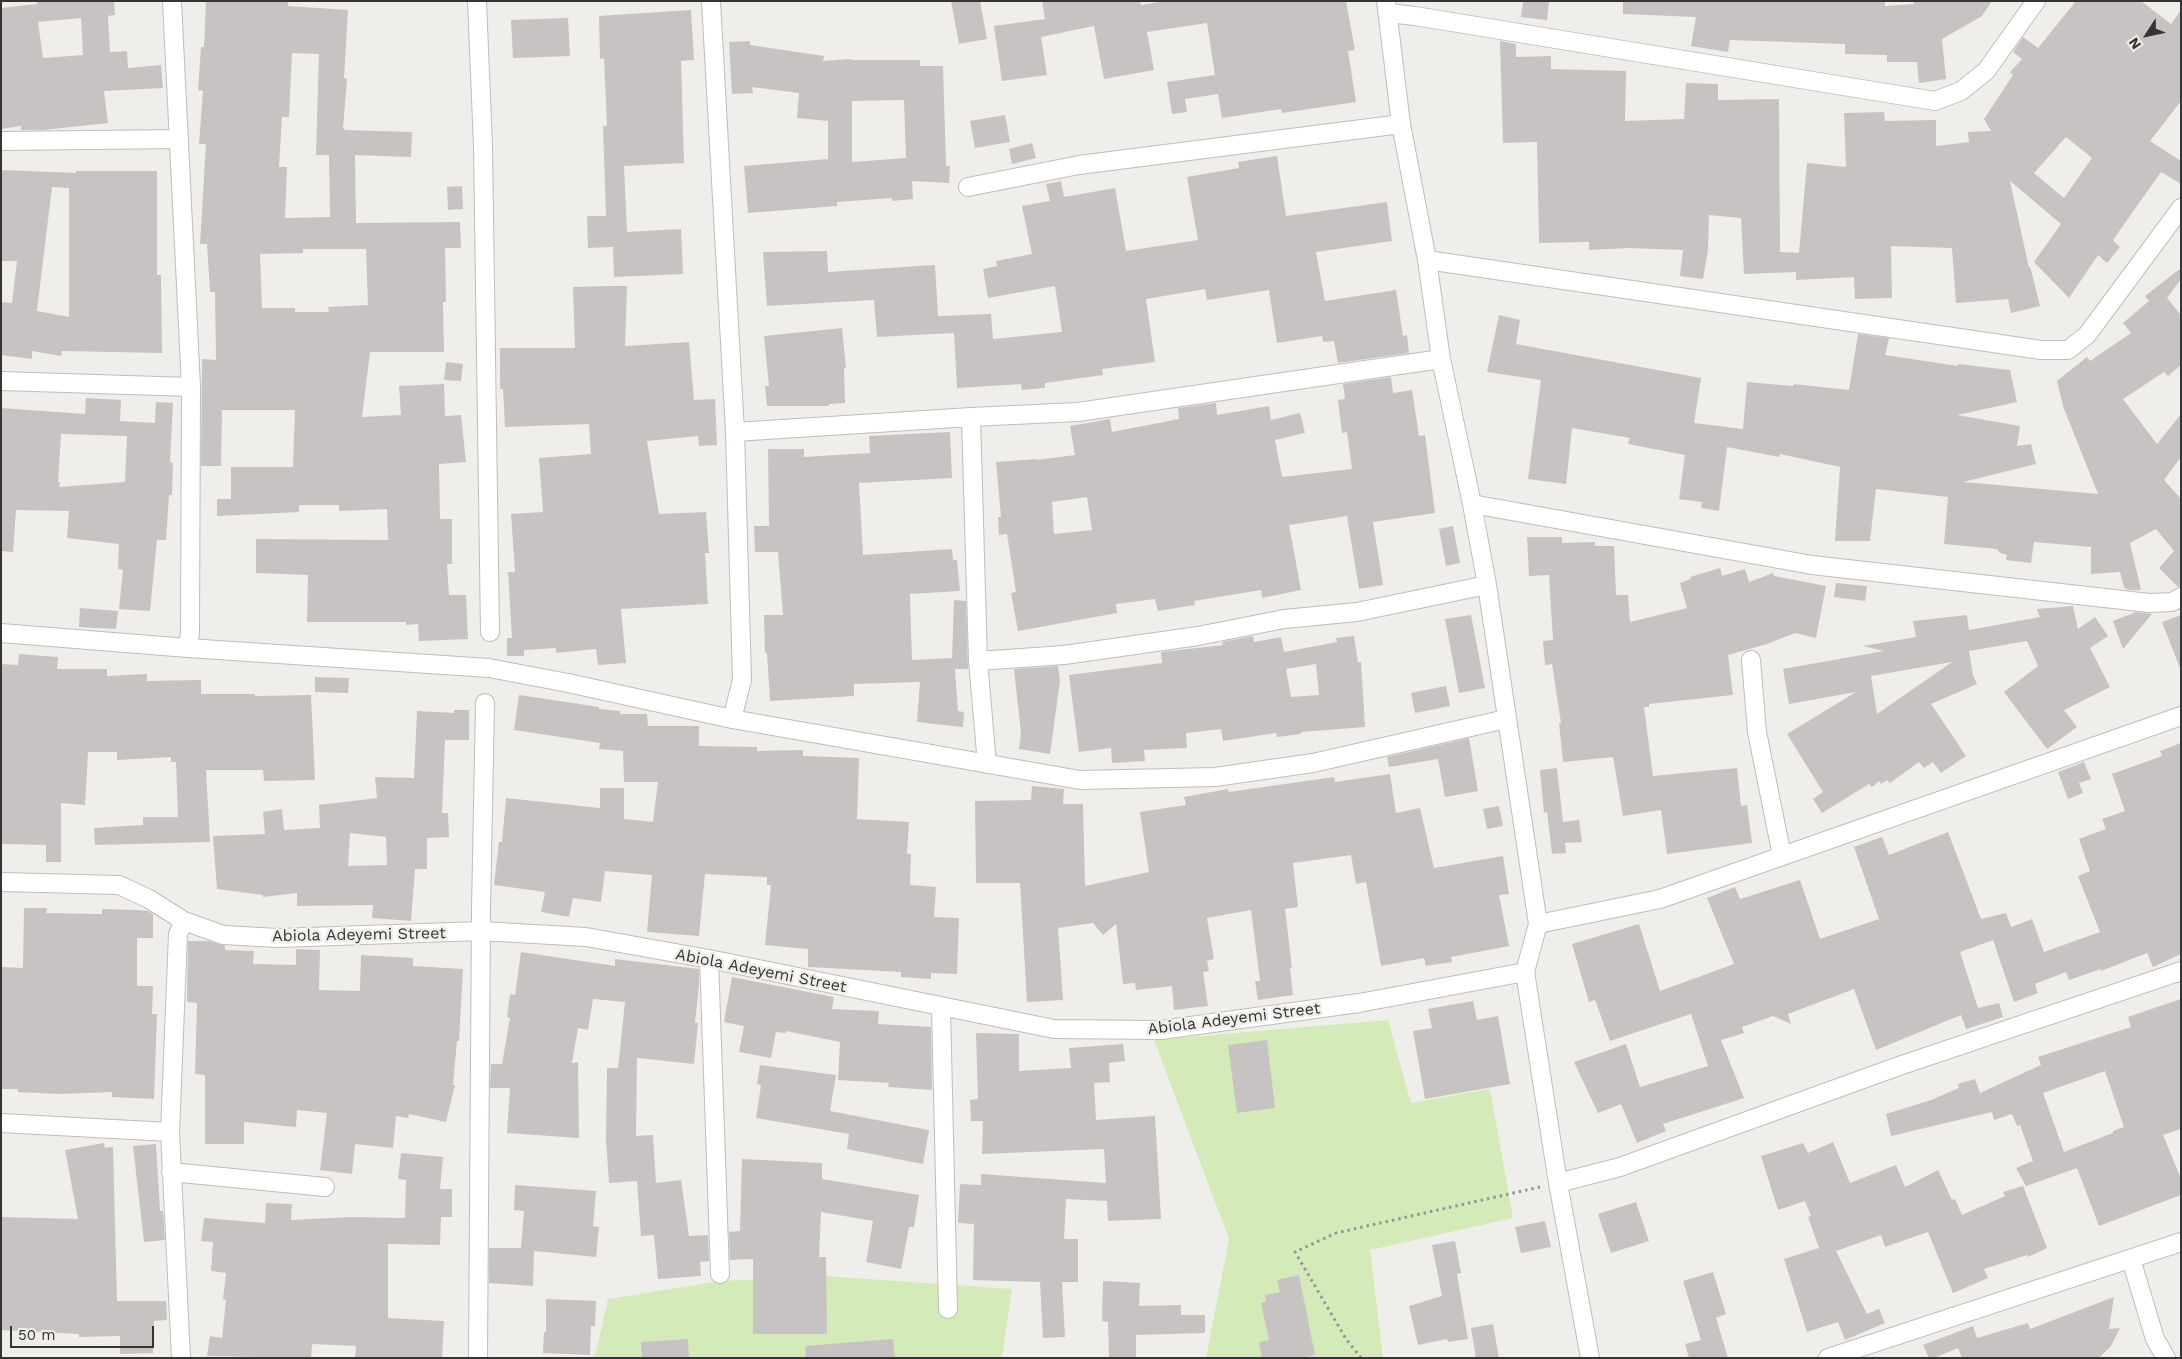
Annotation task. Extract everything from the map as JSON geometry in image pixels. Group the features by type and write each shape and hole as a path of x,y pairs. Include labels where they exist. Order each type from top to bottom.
{"street":[{"path":"172,1 191,386 190,632 188,648"},
{"path":"478,1 483,146 490,632"},
{"path":"711,1 735,432 742,680 732,719"},
{"path":"1590,1358 1558,1183 1525,972 1538,924 1487,585 1441,359 1427,260 1401,124 1387,7 1415,16 1935,101 1961,90 1986,71 2036,1"},
{"path":"968,187 1079,165 1401,124"},
{"path":"1,141 178,139"},
{"path":"1427,260 2041,350 2068,350 2087,335 2181,208"},
{"path":"735,432 971,416 1078,412 1441,359"},
{"path":"1,381 191,386"},
{"path":"971,416 978,661 987,764"},
{"path":"1472,504 1812,565 2150,603 2172,602 2181,597"},
{"path":"978,661 1064,655 1198,636 1284,619 1357,612 1487,585"},
{"path":"1,633 188,648 489,668 578,685 732,719 1080,780 1215,778 1313,763 1506,719"},
{"path":"1751,660 1757,732 1782,856"},
{"path":"478,1358 480,931 485,704"},
{"path":"1538,924 1660,899 2181,716"},
{"name":"Abiola Adeyemi Street","path":"1,882 118,885 149,899 184,921 223,935 278,938 480,931 586,937 709,959 941,1008 1054,1029 1161,1030 1359,1003 1525,972"},
{"path":"181,1358 170,1132 178,934 184,921"},
{"path":"709,959 720,1274"},
{"path":"1558,1183 1620,1167 1899,1066 2181,971"},
{"path":"941,1008 948,1309"},
{"path":"1,1123 170,1132"},
{"path":"171,1172 325,1187"},
{"path":"1828,1358 2181,1242"},
{"path":"2131,1259 2155,1339 2166,1358"}],"path":[{"path":"1361,1358 1346,1338 1295,1252 1336,1233 1558,1183"}],"green space":[{"path":"1388,1020 1411,1103 1490,1089 1513,1218 1370,1250 1383,1358 1206,1358 1229,1239 1154,1040"},
{"path":"825,1276 1012,1289 1002,1358 592,1358 596,1352 608,1299 720,1281"}],"building":[{"path":"37,1 114,1 115,15 108,16 110,52 127,51 128,68 161,65 163,88 104,91 108,123 44,130 21,130 21,126 1,129 1,8 37,4","holes":["81,18 83,55 43,58 38,22"]},
{"path":"206,1 288,2 288,6 348,10 344,78 347,79 343,128 345,130 412,132 411,157 355,155 356,223 460,222 461,248 445,248 446,302 443,302 444,352 370,352 362,417 401,415 399,386 444,384 445,416 461,415 466,462 439,464 440,519 452,519 452,564 447,564 449,595 466,595 468,639 419,641 418,624 406,625 406,622 307,622 308,575 256,573 256,539 388,540 387,509 339,511 339,505 299,505 299,512 217,516 217,499 231,499 231,467 293,467 295,410 222,410 221,466 201,466 202,359 216,360 215,292 210,292 207,244 200,244 206,144 199,144 203,91 198,90 201,47 204,47","holes":["292,53 319,54 316,155 329,155 330,217 285,218 287,167 279,167 282,117 289,117","303,249 366,249 368,305 328,307 329,312 295,312 295,308 262,308 260,254 303,253"]},
{"path":"951,1 980,1 987,39 959,44"},
{"path":"1042,1 1140,1 1141,5 1164,1 1346,1 1355,50 1348,51 1356,102 1282,113 1281,109 1222,118 1218,94 1185,99 1187,112 1172,114 1167,82 1215,75 1207,23 1147,32 1154,70 1104,79 1094,26 1041,37 1047,75 1002,81 994,26 1045,19"},
{"path":"1523,1 1549,1 1547,20 1521,17"},
{"path":"1623,1 1885,1 1885,6 1914,4 1914,1 1992,1 1982,16 1942,39 1946,79 1919,83 1917,62 1887,62 1887,55 1845,54 1845,44 1730,40 1728,52 1691,46 1696,17 1623,14"},
{"path":"2076,1 2141,1 2171,24 2181,10 2181,101 2150,141 2181,161 2181,184 2161,172 2113,240 2120,247 2107,263 2098,255 2069,298 2034,262 2061,224 2010,181 2029,268 2030,266 2040,306 2011,313 2008,299 1956,303 1952,248 1891,246 1892,298 1855,299 1854,277 1796,280 1796,272 1744,274 1741,218 1709,215 1708,250 1703,279 1680,276 1683,250 1629,248 1589,250 1589,242 1539,243 1537,142 1503,143 1500,41 1516,44 1516,57 1551,56 1551,69 1626,71 1625,121 1684,119 1686,83 1718,84 1718,100 1779,99 1780,252 1799,253 1807,163 1846,167 1844,113 1884,112 1885,121 1936,120 1936,146 1969,142 1968,132 1991,131 1984,119 2013,75 2010,72 2022,59 2013,52 2023,37 2038,48","holes":["2066,137 2092,158 2064,198 2034,173"]},
{"path":"691,10 694,60 681,61 684,163 624,166 627,232 681,229 683,274 614,277 613,247 588,248 587,216 606,216 603,126 607,126 604,58 600,59 599,16"},
{"path":"568,18 570,56 513,58 511,20"},
{"path":"750,41 750,45 824,56 823,61 852,59 920,60 920,66 943,66 946,166 950,166 949,183 912,181 913,199 892,201 892,198 837,202 837,206 748,213 744,166 828,159 828,121 797,118 799,93 752,87 753,93 732,94 729,42","holes":["904,100 906,158 852,162 852,101"]},
{"path":"1005,115 1010,142 975,148 970,121"},
{"path":"1032,143 1036,158 1012,164 1009,149"},
{"path":"1277,156 1286,216 1387,202 1392,241 1316,252 1325,301 1396,290 1403,336 1407,335 1409,353 1338,363 1334,341 1323,342 1322,336 1277,343 1269,290 1207,300 1205,289 1146,299 1155,362 1102,369 1103,375 1045,383 1045,388 1022,390 1021,384 957,388 954,333 877,337 874,300 767,306 763,252 827,251 828,272 935,265 938,316 991,314 993,339 1062,332 1055,286 988,298 983,269 997,266 996,261 1032,254 1022,206 1050,201 1046,184 1061,181 1064,197 1115,188 1126,251 1198,240 1187,177 1239,168 1238,162"},
{"path":"1,170 76,173 76,171 157,171 157,275 161,275 162,353 62,351 61,356 32,351 32,359 1,355 1,302 12,303 17,261 1,261","holes":["52,187 69,188 69,317 37,311"]},
{"path":"462,186 463,209 448,210 447,187"},
{"path":"2181,268 2181,279 2167,298 2181,315 2181,365 2168,376 2164,372 2123,399 2157,444 2181,414 2181,457 2164,480 2181,499 2181,586 2178,587 2159,568 2174,551 2156,529 2130,543 2141,590 2128,590 2124,587 2120,572 2091,574 2091,547 2034,542 2031,563 2006,560 2007,555 2000,553 1997,549 1944,544 1948,497 1876,489 1870,541 1835,541 1840,467 1780,454 1779,457 1727,447 1719,511 1701,508 1702,502 1679,499 1685,455 1628,444 1630,438 1572,428 1566,484 1528,479 1541,380 1487,372 1499,315 1520,320 1516,344 1701,378 1694,423 1743,429 1747,382 1793,386 1794,384 1849,390 1858,334 1889,338 1885,355 1958,366 1958,364 2010,370 2017,402 1957,415 2020,426 2017,446 2031,444 2036,464 1963,482 2098,494 2063,406 2057,381 2087,357 2090,361 2131,333 2123,323 2149,301 2145,296"},
{"path":"627,286 625,346 689,342 694,400 715,399 717,445 699,446 698,436 647,441 659,514 706,512 709,553 705,553 708,604 621,609 626,663 598,665 596,649 556,653 556,648 524,650 524,656 507,656 507,638 512,638 508,572 515,572 511,514 543,512 539,458 591,454 589,424 505,427 503,389 500,389 500,348 575,348 573,287"},
{"path":"842,328 846,368 844,368 845,403 829,404 829,406 767,406 765,386 769,386 764,336"},
{"path":"446,362 463,364 461,381 444,380"},
{"path":"1391,377 1393,393 1412,390 1419,436 1425,435 1435,513 1373,522 1383,585 1359,589 1347,516 1289,525 1301,590 1262,598 1261,590 1194,601 1195,605 1158,611 1155,599 1116,604 1117,613 1018,631 1011,593 1016,592 1007,534 999,535 998,517 1001,517 996,462 1037,460 1075,455 1070,426 1110,419 1112,432 1179,419 1178,408 1216,403 1217,415 1269,406 1271,420 1300,413 1305,433 1275,440 1282,477 1352,469 1347,432 1342,433 1338,400 1345,399 1343,384","holes":["1087,497 1092,530 1054,534 1052,502"]},
{"path":"86,398 121,400 120,421 155,423 156,402 173,403 170,462 173,463 172,495 169,495 166,540 157,540 150,611 119,609 123,570 118,569 119,544 67,538 69,511 16,510 13,552 1,551 1,408 85,414","holes":["61,434 127,436 125,482 59,487"]},
{"path":"950,432 952,478 859,483 863,555 952,549 953,560 957,560 960,591 910,594 912,660 952,658 954,600 966,601 968,669 955,669 958,711 964,712 963,727 917,722 920,682 854,684 854,696 770,701 767,653 765,653 764,615 783,615 778,552 755,552 754,526 769,526 768,449 804,449 804,457 870,453 869,436"},
{"path":"1453,526 1460,563 1446,566 1439,529"},
{"path":"1527,537 1562,537 1562,543 1595,542 1595,546 1614,546 1616,595 1628,595 1630,622 1687,608 1680,583 1691,579 1690,577 1720,568 1722,576 1745,569 1749,582 1773,573 1774,576 1826,586 1816,638 1795,633 1767,644 1728,655 1733,695 1649,704 1649,707 1644,707 1653,776 1737,768 1741,806 1747,805 1752,843 1667,854 1661,810 1623,816 1613,757 1563,762 1559,723 1561,723 1552,664 1545,665 1543,641 1553,640 1549,575 1529,576"},
{"path":"1836,583 1867,586 1865,601 1834,597"},
{"path":"2073,606 2078,629 2095,617 2108,636 2090,648 2110,687 2064,710 2077,727 2047,749 2004,692 2038,666 2027,641 1969,651 1973,675 1977,684 1931,704 1966,756 1941,773 1933,762 1924,768 1919,762 1890,783 1887,780 1881,784 1879,781 1872,787 1869,784 1822,813 1813,799 1823,792 1787,734 1856,692 1789,704 1783,669 1884,651 1863,646 1916,637 1913,621 1967,615 1969,630 2040,617 2037,609","holes":["1952,662 1877,714 1871,676"]},
{"path":"80,608 118,611 116,629 79,627"},
{"path":"2136,612 2152,614 2123,649 2113,621"},
{"path":"1471,615 1485,688 1459,693 1445,619"},
{"path":"2181,615 2181,667 2180,668 2162,622"},
{"path":"1253,636 1254,642 1281,637 1284,652 1337,642 1336,638 1354,636 1358,662 1361,662 1365,727 1301,732 1301,734 1277,737 1276,733 1223,741 1221,729 1186,733 1187,748 1144,750 1145,761 1112,763 1111,748 1079,752 1069,675 1162,663 1161,652 1223,645 1222,642","holes":["1316,664 1319,695 1291,697 1286,669"]},
{"path":"19,654 58,657 57,669 107,669 107,676 147,674 147,681 201,680 201,694 255,694 255,696 311,695 315,780 264,781 263,770 206,770 210,842 95,845 94,828 143,825 143,817 178,817 176,762 171,762 171,757 117,760 117,752 88,752 85,805 61,803 61,862 46,862 46,845 1,844 1,664 18,665"},
{"path":"1058,666 1060,681 1050,754 1019,749 1021,733 1014,669"},
{"path":"315,677 349,678 348,693 315,692"},
{"path":"1446,686 1450,706 1415,713 1411,693"},
{"path":"519,695 599,707 599,709 620,711 620,714 647,714 648,726 699,726 699,746 757,747 757,751 803,750 803,756 859,758 857,819 909,822 907,854 911,854 910,885 936,887 934,917 959,918 957,974 931,973 931,979 901,977 901,972 808,967 808,949 765,945 771,885 767,885 767,877 705,874 699,936 647,932 652,875 605,871 601,902 573,898 569,917 541,912 545,892 494,885 499,842 502,842 506,798 600,808 600,788 624,788 624,819 653,822 658,782 624,782 623,751 599,749 600,743 514,730"},
{"path":"454,710 469,710 469,740 445,740 442,813 448,813 449,837 427,838 427,869 415,869 411,921 372,918 373,905 297,906 297,893 263,897 263,895 217,889 213,836 265,834 263,812 282,809 284,830 320,828 319,805 377,798 375,777 414,778 417,711 454,713","holes":["350,833 386,837 387,865 348,866"]},
{"path":"1469,738 1478,791 1445,797 1438,759 1389,767 1387,757"},
{"path":"2181,743 2181,954 2153,967 2147,953 2101,971 2101,969 2069,980 2066,972 2035,984 2038,993 2014,1002 1993,940 1960,952 1978,1008 1999,1003 2003,1017 1966,1029 1961,1015 1876,1050 1854,989 1788,1014 1791,1024 1773,1016 1742,1027 1744,1033 1721,1040 1744,1098 1663,1124 1666,1131 1637,1143 1621,1104 1598,1113 1574,1062 1626,1044 1640,1087 1708,1066 1691,1014 1610,1041 1595,1000 1589,1002 1572,944 1639,924 1660,991 1734,964 1707,898 1735,887 1740,899 1800,880 1820,939 1879,919 1854,847 1882,837 1889,855 1948,832 1981,919 2006,913 2011,927 2032,919 2044,952 2100,932 2078,876 2090,871 2079,839 2106,829 2102,819 2125,811 2112,774 2162,756 2160,751"},
{"path":"2084,762 2091,779 2079,783 2083,793 2068,799 2058,772"},
{"path":"1557,768 1563,822 1579,820 1582,842 1565,843 1566,853 1552,854 1547,812 1544,813 1540,770"},
{"path":"1390,774 1396,813 1420,808 1434,868 1503,856 1509,894 1499,895 1509,946 1451,957 1452,962 1426,966 1424,958 1381,966 1366,882 1356,884 1351,855 1293,863 1298,907 1285,909 1292,968 1290,968 1293,995 1258,1000 1255,981 1260,981 1251,910 1207,918 1214,959 1207,961 1209,971 1203,972 1208,1006 1174,1010 1172,986 1136,990 1135,983 1123,984 1116,924 1103,935 1093,923 1058,928 1063,1000 1027,1002 1020,883 976,883 975,801 1031,800 1032,786 1064,789 1063,804 1083,804 1085,886 1149,872 1140,812 1186,805 1184,797 1228,789 1229,792 1334,777 1335,782"},
{"path":"1499,806 1503,826 1487,829 1483,809"},
{"path":"24,908 47,908 46,913 102,914 102,909 148,911 153,914 153,938 137,938 137,986 153,986 152,1014 157,1014 154,1099 112,1097 112,1092 59,1094 18,1092 18,1089 1,1089 1,967 23,968"},
{"path":"188,941 209,941 225,946 225,950 254,951 253,964 296,965 296,949 320,950 319,990 360,991 361,955 413,958 413,966 463,969 459,1041 457,1041 453,1085 455,1085 446,1122 409,1114 408,1118 396,1116 393,1148 355,1144 352,1174 320,1170 327,1113 297,1110 296,1127 244,1122 244,1144 205,1144 205,1075 195,1074 197,1003 187,1002"},
{"path":"521,952 615,966 615,959 699,969 695,1023 698,1023 694,1064 637,1058 636,1136 653,1135 656,1183 681,1180 689,1236 708,1235 709,1261 700,1262 701,1276 658,1279 654,1235 641,1236 637,1181 609,1183 606,1140 607,1068 618,1068 625,1002 593,999 588,1030 578,1028 572,1063 578,1062 579,1138 507,1133 510,1088 490,1088 491,1064 502,1064 510,1018 507,1017 510,994 515,995"},
{"path":"732,977 834,997 832,1009 879,1011 878,1024 931,1027 932,1090 888,1087 889,1083 838,1080 840,1042 786,1031 786,1033 776,1032 771,1058 739,1052 744,1026 724,1022"},
{"path":"2181,999 2181,1129 2163,1135 2181,1179 2181,1195 2099,1226 2077,1168 2026,1186 2016,1168 2033,1161 2020,1125 2017,1126 2012,1114 1994,1120 1992,1112 1891,1136 1886,1114 1931,1100 1959,1088 1958,1084 1975,1079 1980,1093 2041,1065 2038,1057 2131,1027 2128,1017","holes":["2105,1071 2124,1127 2064,1152 2043,1093"]},
{"path":"1473,1001 1477,1020 1498,1016 1510,1084 1425,1099 1413,1031 1432,1028 1428,1009"},
{"path":"976,1033 1019,1034 1019,1071 1071,1068 1069,1048 1123,1044 1125,1061 1109,1063 1110,1082 1094,1083 1096,1120 1155,1116 1161,1219 1108,1221 1107,1201 1066,1199 1064,1239 1078,1239 1078,1282 1062,1282 1065,1337 1043,1338 1040,1282 973,1280 974,1224 958,1223 960,1184 981,1185 981,1174 1106,1183 1104,1149 982,1154 983,1121 971,1121 970,1100 978,1099"},
{"path":"1267,1040 1275,1108 1237,1113 1228,1045"},
{"path":"760,1065 836,1075 830,1111 929,1130 923,1164 847,1149 849,1134 756,1118 761,1085 757,1084"},
{"path":"1833,1142 1850,1183 1896,1165 1905,1187 1938,1170 1952,1200 1955,1199 1962,1215 2005,1196 2003,1192 2023,1186 2047,1248 2028,1257 2027,1255 1984,1269 1988,1278 1953,1293 1928,1232 1885,1247 1881,1235 1836,1251 1867,1314 1879,1309 1885,1323 1845,1340 1838,1322 1807,1332 1784,1259 1819,1248 1808,1217 1811,1216 1805,1201 1778,1210 1761,1156 1803,1143 1808,1153"},
{"path":"104,1143 105,1148 113,1147 117,1301 166,1301 167,1320 154,1321 153,1353 120,1354 120,1336 79,1337 79,1334 1,1330 1,1217 78,1219 65,1150"},
{"path":"156,1144 160,1211 163,1211 165,1240 144,1242 133,1146"},
{"path":"401,1153 443,1157 440,1189 452,1189 452,1217 441,1217 440,1245 388,1244 388,1318 444,1321 442,1358 355,1358 356,1346 312,1344 311,1358 207,1356 210,1336 222,1338 226,1300 223,1299 226,1273 211,1271 213,1242 201,1241 204,1218 265,1223 266,1203 292,1204 291,1220 351,1217 405,1218 406,1180 398,1179"},
{"path":"742,1159 822,1163 822,1179 919,1195 914,1227 909,1227 901,1269 866,1262 873,1221 821,1212 819,1257 826,1257 827,1334 753,1334 753,1259 730,1260 729,1232 740,1231"},
{"path":"515,1185 596,1191 593,1226 599,1227 596,1257 534,1251 533,1286 489,1283 489,1248 521,1248 524,1211 514,1210"},
{"path":"1636,1202 1649,1241 1611,1253 1598,1214"},
{"path":"1545,1221 1551,1247 1521,1253 1515,1227"},
{"path":"1455,1241 1461,1273 1457,1274 1468,1339 1448,1342 1447,1339 1418,1345 1409,1306 1442,1296 1432,1245"},
{"path":"1713,1272 1726,1314 1716,1318 1728,1358 1689,1358 1685,1344 1701,1340 1683,1281"},
{"path":"1299,1275 1315,1355 1303,1358 1262,1358 1259,1342 1269,1340 1261,1303 1266,1302 1265,1295 1280,1292 1277,1280"},
{"path":"1103,1281 1140,1283 1139,1306 1181,1305 1181,1315 1205,1315 1205,1333 1136,1335 1136,1358 1109,1358 1108,1322 1102,1321"},
{"path":"2114,1297 2109,1329 2120,1328 2111,1346 2099,1358 1962,1358 1958,1348 1934,1358 1929,1358 1923,1345 1973,1326 1977,1338 2028,1323 2030,1329"},
{"path":"546,1299 596,1301 595,1326 591,1326 590,1355 543,1353 544,1332 546,1332"},
{"path":"1493,1324 1499,1358 1476,1358 1471,1328"},
{"path":"688,1339 689,1358 642,1358 641,1342"},
{"path":"893,1339 895,1358 806,1358 805,1346"}]}
